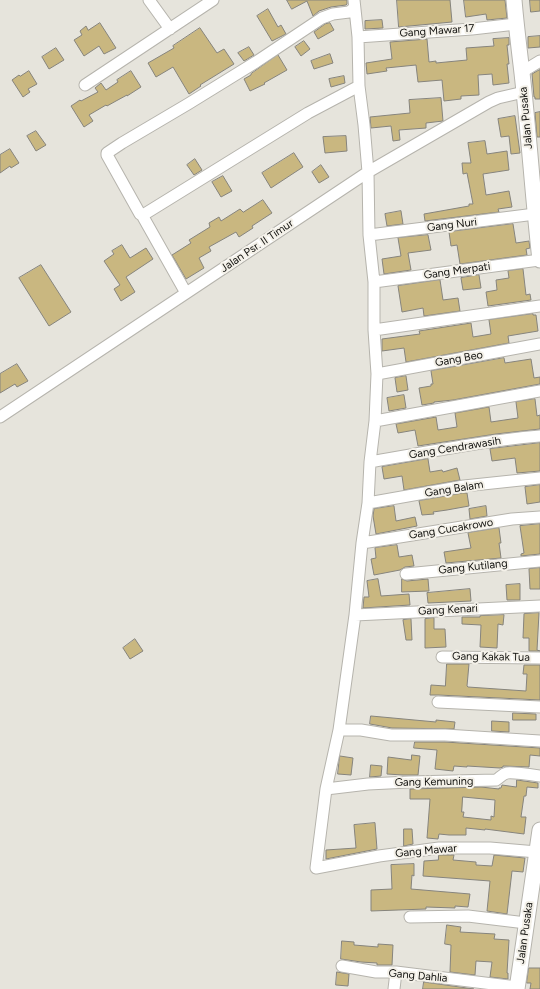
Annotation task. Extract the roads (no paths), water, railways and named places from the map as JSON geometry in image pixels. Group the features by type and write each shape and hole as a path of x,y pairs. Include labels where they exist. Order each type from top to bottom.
{"main road":[{"name":"Jalan Pusaka","path":"514,0 540,260"},
{"name":"Jalan Pusaka","path":"517,988 540,830"}],"street":[{"path":"149,0 170,29"},
{"path":"85,85 214,0"},
{"path":"326,788 338,730 355,615 362,543 368,503 378,374 374,330 374,282 369,235 368,172 359,86 358,37 354,4"},
{"path":"186,293 107,155 108,152 256,62 322,18 333,14 349,12 354,4"},
{"name":"Gang Mawar 17","path":"358,37 472,29 516,24"},
{"path":"522,72 540,61"},
{"path":"142,215 308,113 359,86"},
{"name":"Jalan Psr. II Timur","path":"0,417 368,172 489,102 524,92"},
{"name":"Gang Nuri","path":"369,235 535,214"},
{"name":"Gang Merpati","path":"374,282 540,260"},
{"path":"374,330 540,306"},
{"name":"Gang Beo","path":"378,374 540,344"},
{"path":"375,421 540,391"},
{"name":"Gang Cendrawasih","path":"370,462 463,445 510,438 540,436"},
{"name":"Gang Balam","path":"368,503 464,486 540,478"},
{"name":"Gang Cucakrowo","path":"362,543 512,519 540,517"},
{"name":"Gang Kutilang","path":"406,574 540,561"},
{"name":"Gang Kenari","path":"355,615 540,606"},
{"name":"Gang Kakak Tua","path":"442,657 540,658"},
{"path":"438,702 540,707"},
{"path":"338,730 361,730 390,735 446,735 540,741"},
{"name":"Gang Kemuning","path":"326,788 409,782 496,780 508,772 540,776"},
{"name":"Gang Mawar","path":"326,788 316,868 379,856 439,848 490,848 536,852"},
{"path":"410,917 468,916 526,923"},
{"name":"Gang Dahlia","path":"342,966 376,972 396,972 517,988"},
{"path":"394,989 396,972"}]}
